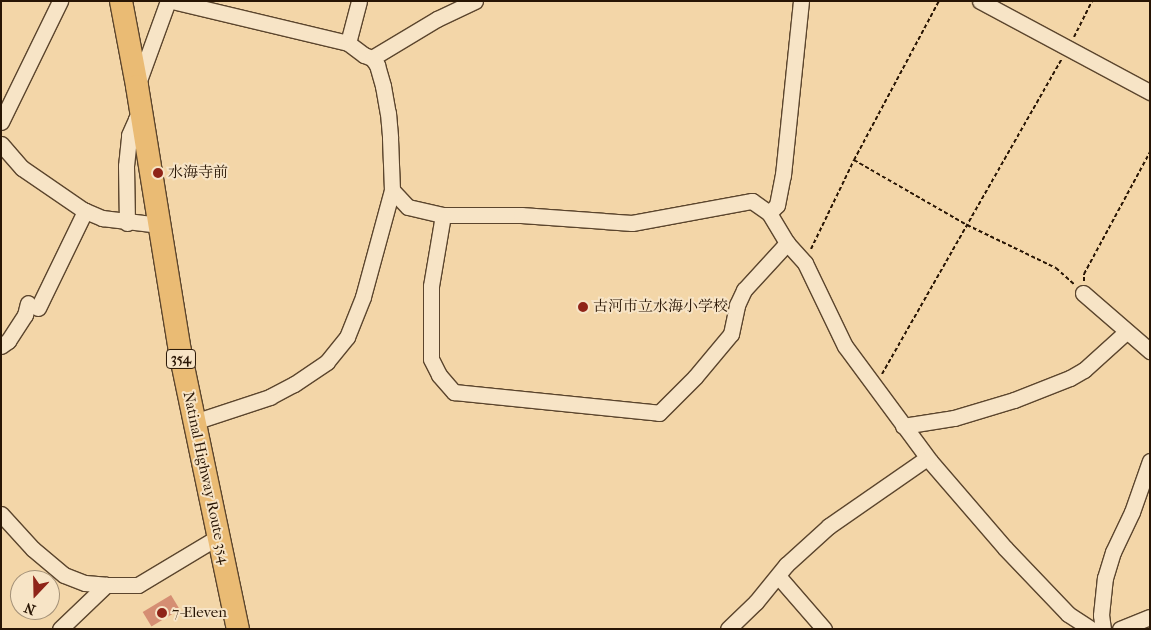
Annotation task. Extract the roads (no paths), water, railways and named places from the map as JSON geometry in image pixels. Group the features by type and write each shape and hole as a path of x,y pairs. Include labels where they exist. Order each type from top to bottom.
{"highway":[{"name":"Natinal Highway Route 354","path":"120,1 137,86 168,283 194,422 238,629"}],"street":[{"path":"1,122 60,1"},
{"path":"137,86 170,1 348,43 364,55 372,58 380,73 388,113 392,190 360,305 347,337 327,362 270,397 231,412 194,422"},
{"path":"348,43 359,1"},
{"path":"372,58 437,19 475,1"},
{"path":"769,213 777,205 782,176 801,1"},
{"path":"980,1 1150,92"},
{"path":"127,223 126,166 129,135 141,112"},
{"path":"1,144 22,168 58,195 85,211 102,218 127,223 160,225"},
{"path":"392,190 408,208 443,215 522,216 632,223 734,203 752,202 769,213 788,243 805,263 845,346 927,458 1005,548 1068,614 1091,629"},
{"path":"1,346 8,341 33,305 85,211"},
{"path":"443,215 431,286 431,359 439,375 454,392 659,413 695,377 731,334 737,305 744,290 788,243"},
{"path":"1083,293 1126,332 1150,350"},
{"path":"903,426 954,418 1014,400 1070,378 1084,370 1126,332"},
{"path":"728,629 756,602 786,566 830,526 927,458"},
{"path":"1103,629 1101,615 1105,578 1113,552 1132,512 1150,461"},
{"path":"1,514 33,549 64,575 85,583 138,585 218,537"},
{"path":"778,576 824,629"},
{"path":"60,629 106,585"},
{"path":"1120,629 1150,617"}],"place":[{"name":"水海寺前","path":"158,173"},
{"name":"古河市立水海小学校","path":"583,307"},
{"name":"7-Eleven","path":"162,613"}]}
